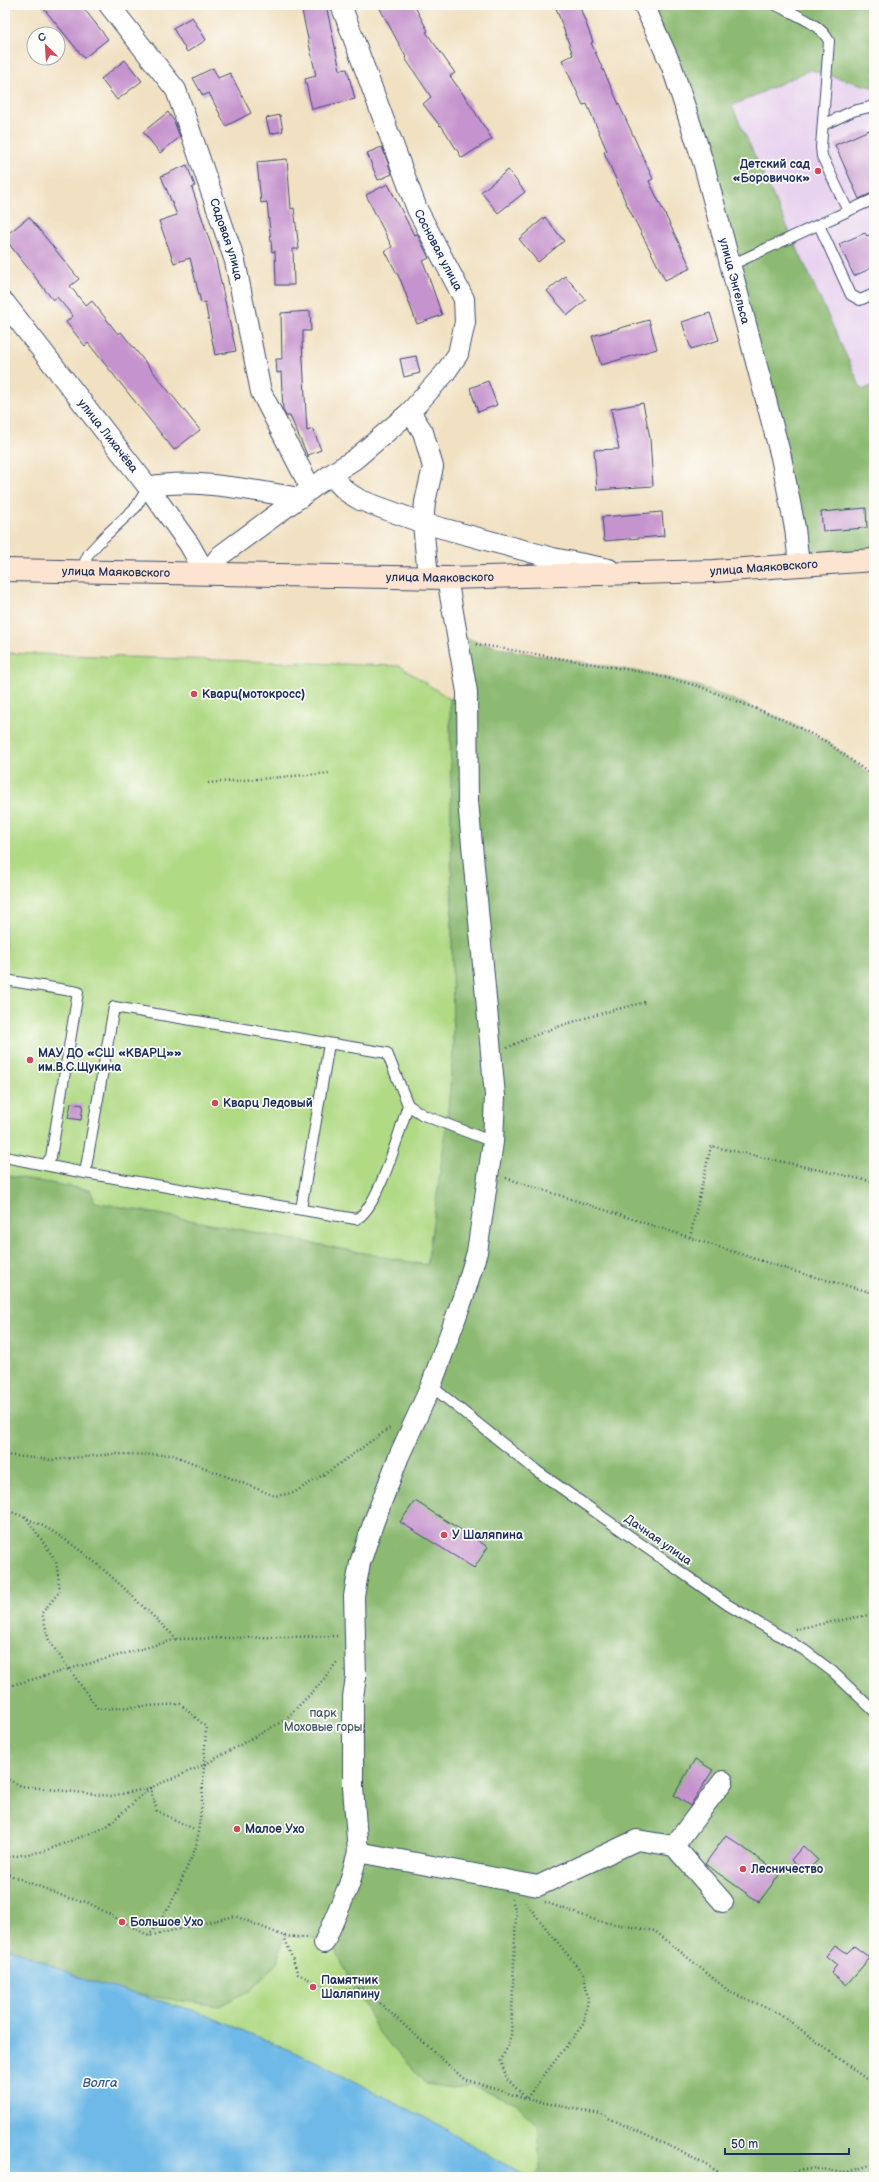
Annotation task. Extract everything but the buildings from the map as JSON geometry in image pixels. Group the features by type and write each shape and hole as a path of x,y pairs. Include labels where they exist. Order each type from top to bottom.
{"main road":[{"name":"улица Маяковского","path":"5,570 438,578 714,571 874,560"}],"street":[{"name":"Садовая улица","path":"108,5 176,90 235,261 261,392 306,493"},
{"name":"Сосновая улица","path":"206,574 221,555 330,475 355,459 410,412 445,373 458,354 465,322 464,299 417,209 341,5"},
{"name":"улица Энгельса","path":"644,5 672,67 689,115 731,265 781,457 795,528 799,565"},
{"name":"улица Лихачёва","path":"5,303 148,487 189,544 206,574"},
{"path":"324,1943 349,1885 358,1852 353,1787 353,1697 356,1676 354,1596 360,1563 399,1456 431,1386 465,1292 477,1252 493,1142 495,1096 468,801 467,692 457,636 438,578 423,523 425,502 433,467 423,432 410,412"},
{"path":"330,475 347,492 360,500 423,523 553,558 634,574"},
{"path":"148,487 166,483 306,493"},
{"path":"674,1846 723,1781"},
{"path":"358,1852 538,1886 637,1840 674,1846 723,1902"}],"lane":[{"path":"776,5 815,26 829,41 823,125 820,139 822,156 848,212"},
{"path":"823,125 853,111 874,106"},
{"path":"731,265 874,199"},
{"path":"818,225 851,295 860,300 874,294"},
{"path":"80,572 89,553 136,507 148,487"},
{"path":"5,980 78,992 52,1158 46,1164"},
{"path":"85,1173 114,1007 386,1053 408,1105 423,1115 493,1142"},
{"path":"300,1209 329,1044"},
{"path":"5,1157 85,1173 300,1209 349,1219 362,1217 376,1196 408,1105"},
{"name":"Дачная улица","path":"431,1386 537,1471 728,1605 804,1650 833,1672 874,1711"}],"path":[{"path":"457,636 479,645 647,673 698,686 780,718 827,742 874,777"},
{"path":"208,783 330,773"},
{"path":"491,1056 536,1034 594,1015 645,1002"},
{"path":"690,1237 711,1146 874,1182"},
{"path":"489,1173 796,1272 874,1293"},
{"path":"5,1455 52,1460 114,1454 173,1455 274,1496 293,1493 322,1476 395,1423"},
{"path":"5,1510 25,1516 73,1543 177,1639"},
{"path":"25,1516 56,1561 60,1591 42,1613 48,1641 98,1709 180,1704 206,1727 202,1803 196,1846 170,1906 149,1936"},
{"path":"775,1633 874,1614"},
{"path":"5,1687 177,1639 354,1638"},
{"path":"5,1778 21,1786 111,1796 150,1788 204,1765 285,1720 319,1685 354,1638"},
{"path":"150,1788 157,1811 194,1829"},
{"path":"5,1858 45,1851 106,1827 150,1788"},
{"path":"5,1872 68,1898 87,1902 149,1936 235,1916 284,1936 313,1938 324,1943"},
{"path":"507,1880 584,1975 588,2000 584,2022 526,2099"},
{"path":"507,1880 516,1913 511,2036 501,2060 507,2079 526,2099"},
{"path":"542,1901 598,1921 656,1931 691,1958 730,1992 779,2013 874,2085"},
{"path":"284,1936 298,1974 333,1991 363,1988 464,2078 526,2099 600,2114 676,2149 719,2172 737,2177"},
{"path":"774,2177 791,2172 817,2168 844,2173 874,2164"}],"shaded area":[{"name":"Детский сад «Боровичок»","path":"810,70 874,88 874,385 862,390 732,106"}],"green space":[{"path":"644,5 874,5 874,88 810,70 732,106 862,390 874,385 874,560 799,565 704,165"},
{"path":"457,636 509,650 647,673 698,686 780,718 827,742 874,777 874,2177 535,2177 540,2169 537,2125 516,2103 471,2086 451,2088 426,2084 379,2033 327,1935 324,1943 313,1938 284,1936 277,1963 251,1990 219,2006 134,1994 88,1981 5,1946 5,1175 90,1190 95,1202 427,1265 447,1123 453,1053 450,699 467,692"},
{"name":"парк Моховые горы","path":"5,653 400,666 450,699 453,1053 447,1123 582,2177 527,2177 429,2120 319,2063 196,2011 88,1981 5,1946"}],"water":[{"name":"Волга","path":"5,1946 88,1981 196,2011 320,2063 429,2120 527,2177 5,2177"}],"place":[{"name":"Детский сад «Боровичок»","path":"818,171"},
{"name":"Кварц(мотокросс)","path":"194,694"},
{"name":"МАУ ДО «СШ «КВАРЦ»» им.В.С.Щукина","path":"30,1060"},
{"name":"Кварц Ледовый","path":"215,1103"},
{"name":"У Шаляпина","path":"444,1535"},
{"name":"Малое Ухо","path":"237,1829"},
{"name":"Лесничество","path":"743,1869"},
{"name":"Большое Ухо","path":"122,1922"},
{"name":"Памятник Шаляпину","path":"313,1987"}]}
